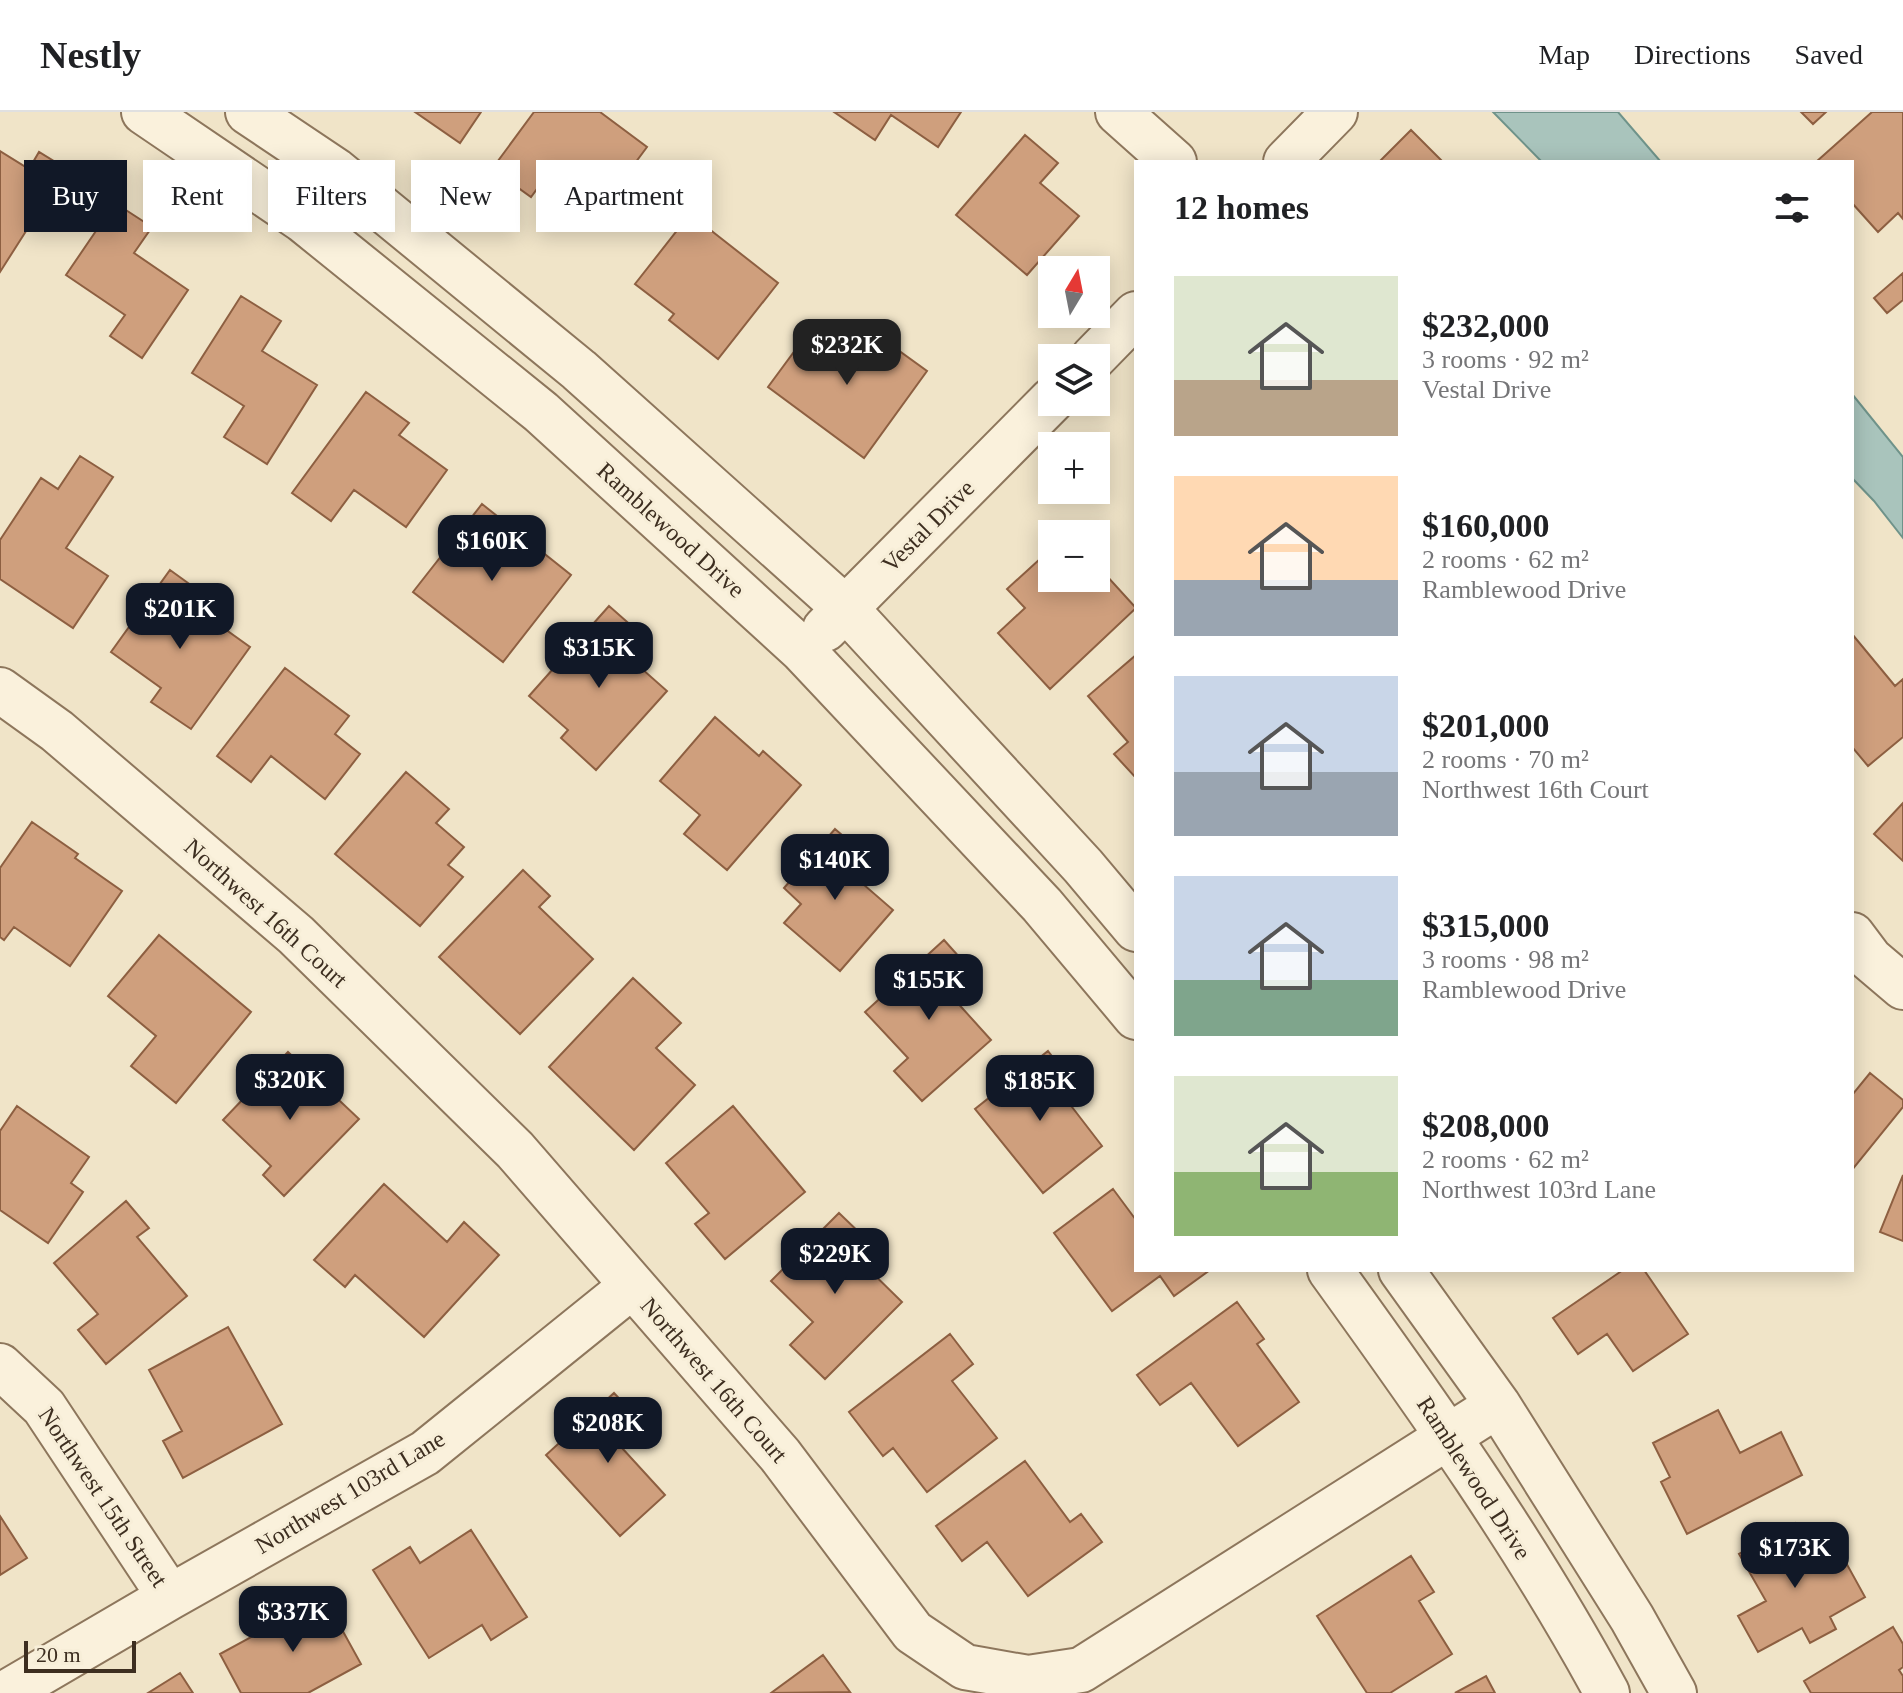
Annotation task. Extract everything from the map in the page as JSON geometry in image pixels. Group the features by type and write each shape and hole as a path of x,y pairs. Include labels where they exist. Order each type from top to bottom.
{"street":[{"name":"Ramblewood Drive","path":"144,112 303,220 541,412 802,650 1042,905 1134,1015"},
{"path":"248,112 336,171 579,370 846,609 1083,866 1134,927"},
{"path":"1118,112 1172,160"},
{"path":"1288,160 1335,112"},
{"path":"1107,344 1134,316"},
{"name":"Vestal Drive","path":"802,650 1038,414"},
{"name":"Northwest 16th Court","path":"0,690 57,731 296,935 515,1150 780,1455 913,1632 965,1667 1028,1678 1081,1670 1498,1405"},
{"path":"1854,938 1870,959 1903,987"},
{"name":"Ramblewood Drive","path":"1331,1272 1450,1436 1581,1645 1607,1693"},
{"path":"1402,1272 1498,1405 1632,1618 1674,1693"},
{"name":"Northwest 103rd Lane","path":"6,1693 425,1453 632,1286"},
{"name":"Northwest 15th Street","path":"0,1366 44,1407 170,1597"}],"water":[{"path":"1493,112 1618,112 1659,160 1540,160"},
{"path":"1854,396 1903,457 1903,538 1854,480"}],"building":[{"path":"415,112 481,112 460,143"},
{"path":"534,112 600,112 647,147 637,160 536,160 536,190 531,197 520,189 520,160 499,160"},
{"path":"834,112 961,112 938,147 891,115 875,140"},
{"path":"1801,112 1826,112 1813,124"},
{"path":"1872,112 1903,112 1903,219 1898,213 1878,232 1854,205 1854,160 1818,160"},
{"path":"1411,130 1441,160 1381,160"},
{"path":"1025,135 1058,163 1040,183 1079,216 1044,256 1038,256 1038,263 1027,275 956,215"},
{"path":"0,151 24,166 25,232 0,272"},
{"path":"39,152 52,160 34,160"},
{"path":"127,211 143,221 143,232 149,232 134,253 188,290 142,358 110,336 125,315 66,275 95,232 127,232"},
{"path":"712,231 778,283 718,359 669,320 674,314 635,284 676,232"},
{"path":"1903,273 1903,300 1887,313 1874,298"},
{"path":"241,296 281,321 262,351 317,385 267,464 224,437 244,406 192,373"},
{"path":"816,322 869,361 884,340 927,371 864,458 768,387"},
{"path":"366,392 409,423 399,435 447,470 406,527 354,490 331,521 292,493"},
{"path":"80,456 113,477 66,548 108,576 73,628 0,579 0,540 41,478 58,489"},
{"path":"482,504 571,575 503,662 413,592"},
{"path":"1038,561 1038,592 1110,592 1110,579 1134,606 1134,610 1050,689 998,633 1025,608 1007,589"},
{"path":"170,570 199,591 190,604 250,647 191,729 151,702 161,688 111,652"},
{"path":"609,606 642,635 625,654 667,691 596,770 561,738 568,730 529,696"},
{"path":"1854,636 1895,686 1903,679 1903,737 1868,766 1854,749"},
{"path":"1134,657 1134,776 1114,754 1128,742 1088,696"},
{"path":"285,668 349,716 335,734 360,754 325,799 271,756 251,782 217,756"},
{"path":"715,717 759,756 763,751 801,785 727,870 684,834 700,815 660,781"},
{"path":"406,772 449,809 436,823 464,847 448,865 463,877 420,926 335,854"},
{"path":"1903,803 1903,861 1874,834"},
{"path":"32,822 78,854 75,858 122,891 70,966 14,927 4,940 0,937 0,868"},
{"path":"835,829 871,860 856,878 893,910 840,971 784,923 801,904 784,888"},
{"path":"523,870 550,896 539,907 593,959 520,1034 439,957"},
{"path":"159,935 251,1012 176,1103 131,1066 156,1036 108,996"},
{"path":"944,940 969,968 945,989 991,1040 922,1101 894,1071 908,1058 865,1012"},
{"path":"633,978 681,1023 656,1048 695,1085 634,1150 549,1067"},
{"path":"1048,1051 1074,1085 1062,1094 1102,1146 1043,1193 975,1109"},
{"path":"288,1052 359,1119 284,1196 263,1175 271,1166 223,1120"},
{"path":"1870,1073 1903,1100 1903,1107 1854,1168 1854,1093"},
{"path":"17,1106 89,1157 71,1183 83,1192 48,1243 0,1210 0,1131"},
{"path":"733,1106 805,1192 725,1259 695,1224 709,1213 666,1163"},
{"path":"1903,1175 1903,1241 1880,1232"},
{"path":"384,1184 447,1242 464,1222 499,1255 424,1337 355,1275 345,1287 314,1260"},
{"path":"1113,1189 1134,1217 1134,1272 1207,1272 1174,1296 1160,1276 1112,1311 1054,1233"},
{"path":"126,1201 149,1228 137,1237 187,1296 106,1364 78,1330 98,1314 54,1263"},
{"path":"839,1213 866,1239 852,1253 902,1302 825,1379 790,1345 813,1322 771,1281"},
{"path":"1620,1272 1645,1272 1688,1334 1633,1371 1607,1334 1578,1354 1553,1318"},
{"path":"1237,1302 1264,1339 1257,1344 1299,1402 1238,1446 1191,1383 1160,1405 1137,1375"},
{"path":"228,1327 282,1424 183,1478 163,1441 182,1431 149,1370"},
{"path":"950,1334 973,1364 952,1381 997,1438 927,1492 893,1448 883,1456 849,1412"},
{"path":"614,1393 645,1426 622,1448 665,1495 620,1536 546,1455"},
{"path":"1718,1410 1740,1453 1781,1432 1802,1475 1687,1534 1661,1482 1670,1477 1653,1443"},
{"path":"1025,1461 1070,1522 1081,1514 1102,1542 1028,1596 987,1542 962,1561 936,1526"},
{"path":"0,1516 27,1558 0,1575"},
{"path":"1795,1523 1822,1571 1844,1559 1865,1597 1830,1617 1836,1629 1810,1643 1802,1628 1758,1652 1738,1616 1766,1601 1739,1554"},
{"path":"471,1530 527,1617 491,1640 482,1625 429,1658 373,1570 410,1547 420,1563"},
{"path":"1411,1556 1434,1592 1419,1601 1452,1654 1390,1693 1367,1693 1317,1616"},
{"path":"324,1597 361,1664 308,1693 241,1693 220,1654"},
{"path":"1893,1627 1903,1644 1903,1667 1899,1670 1903,1676 1903,1693 1811,1693 1804,1681"},
{"path":"823,1655 850,1692 771,1693"},
{"path":"180,1673 193,1693 148,1693"},
{"path":"1486,1676 1495,1693 1455,1693"}]}
